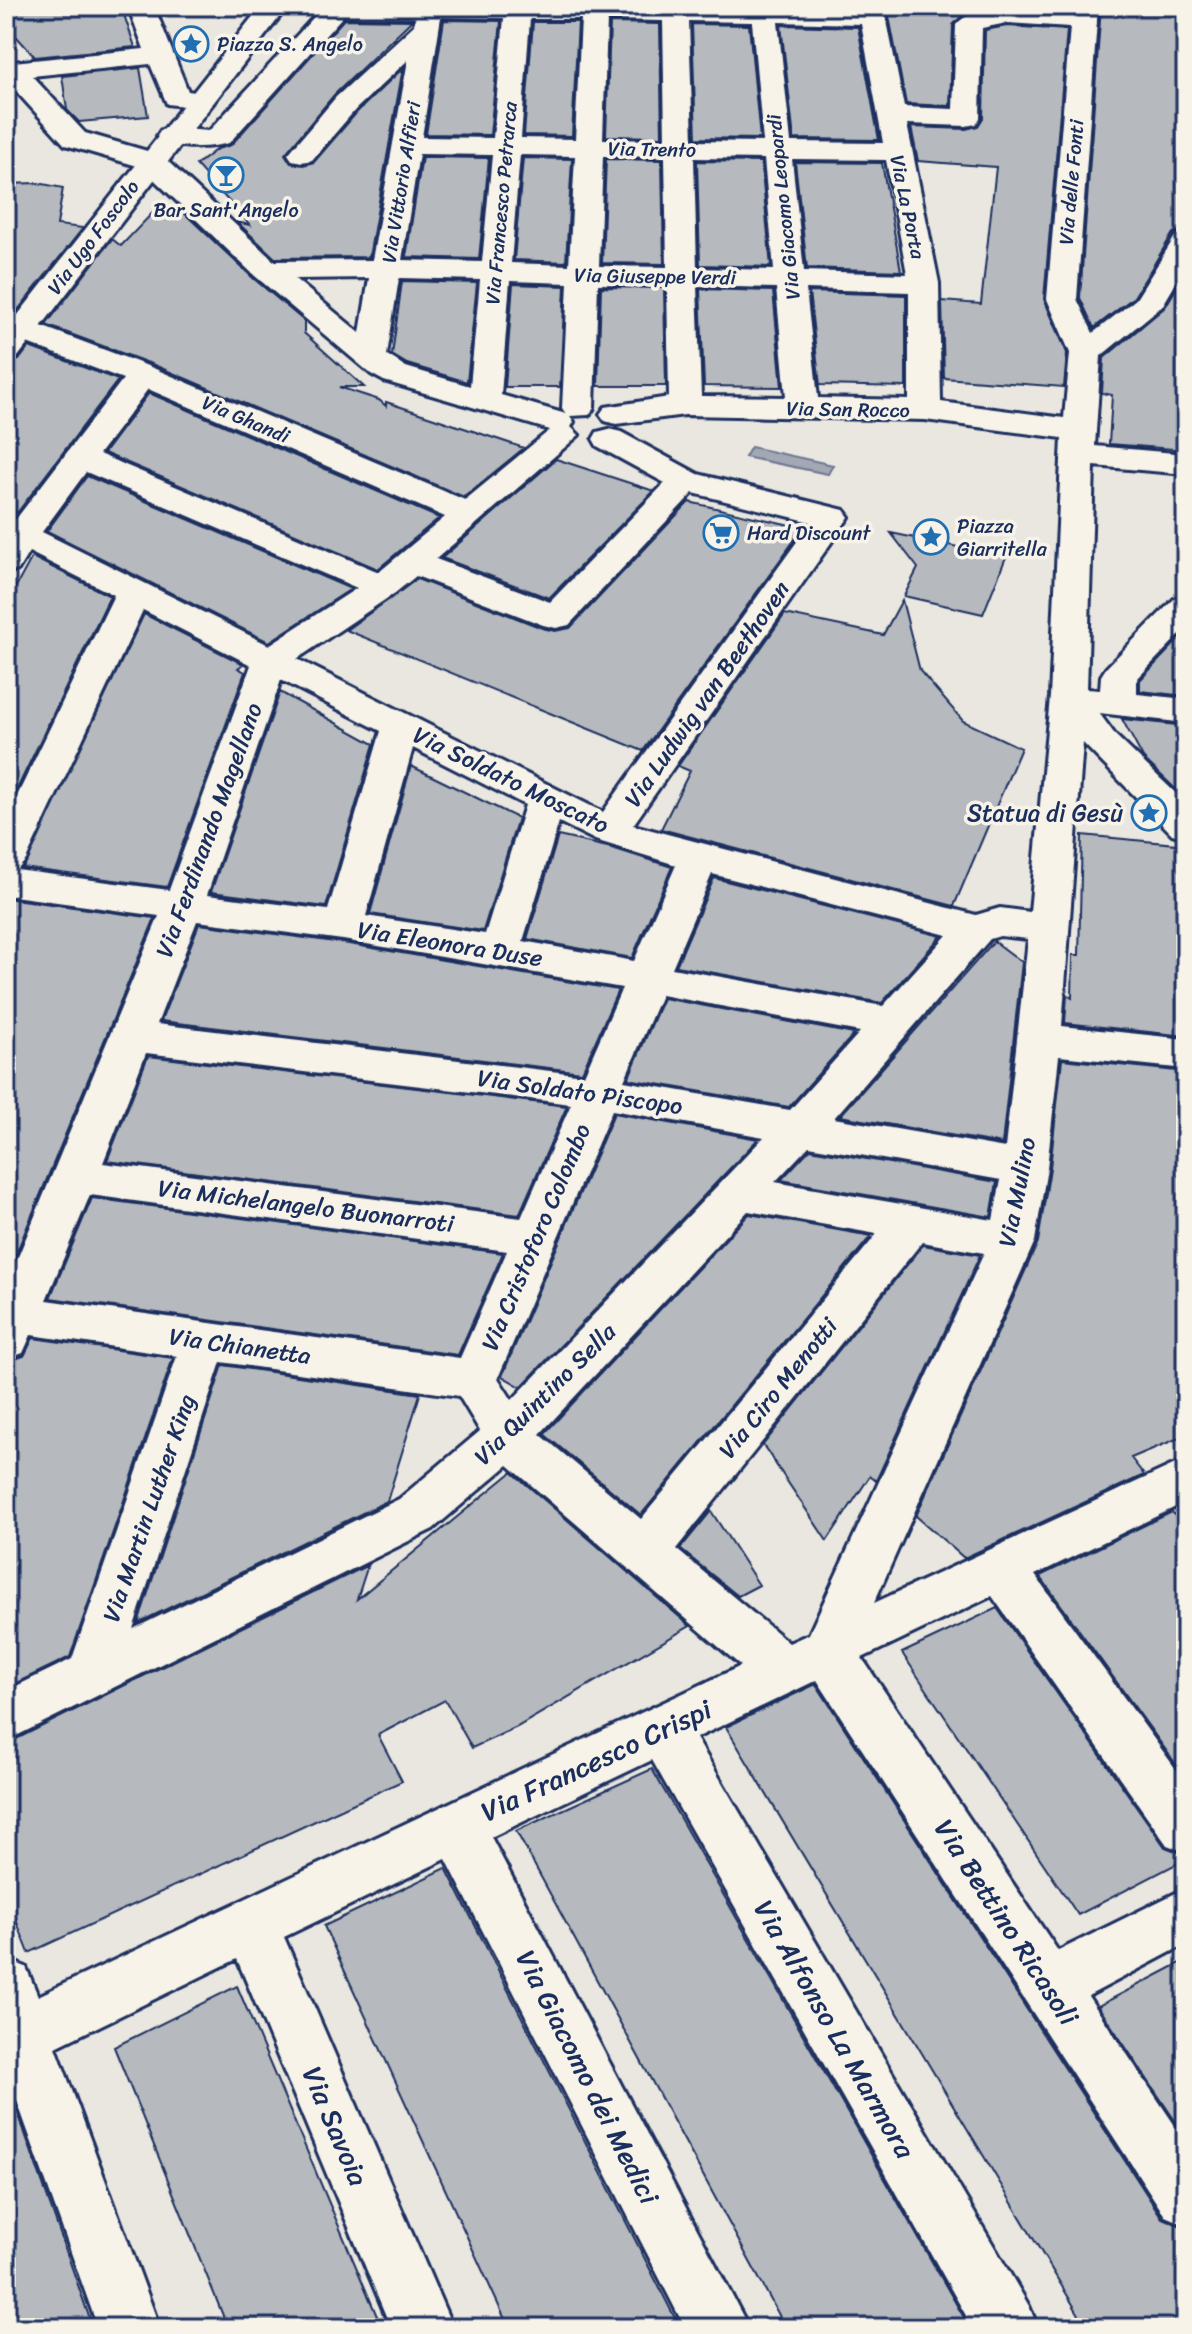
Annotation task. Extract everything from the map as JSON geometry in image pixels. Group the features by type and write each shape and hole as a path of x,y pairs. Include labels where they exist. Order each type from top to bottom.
{"street":[{"path":"141,6 177,98 199,100"},
{"name":"Via Ugo Foscolo","path":"14,341 151,161 275,6"},
{"path":"171,136 207,140 219,137 337,7 429,15 517,9 872,11"},
{"name":"Via Francesco Petrarca","path":"485,401 517,9"},
{"path":"566,422 584,274 595,10"},
{"path":"676,10 685,405"},
{"name":"Via Giacomo Leopardi","path":"763,11 803,408"},
{"name":"Via La Porta","path":"872,11 924,283 925,410"},
{"path":"890,115 966,118 972,21 995,15 1085,13"},
{"name":"Via delle Fonti","path":"1085,13 1062,299 1086,353"},
{"path":"302,154 429,15"},
{"name":"Via Vittorio Alfieri","path":"371,358 429,15"},
{"path":"8,66 161,55"},
{"path":"8,66 75,139 151,161 266,270 371,358 395,374 566,422"},
{"name":"Via Trento","path":"407,145 897,152"},
{"path":"1086,353 1148,305 1186,241"},
{"name":"Via Giuseppe Verdi","path":"266,270 387,269 924,283"},
{"name":"Via Ghandi","path":"14,341 142,375 468,514"},
{"name":"Via Mulino","path":"805,1661 1012,1241 1025,1168 1050,928 1068,697 1086,353"},
{"path":"11,542 80,458 142,375"},
{"name":"Via San Rocco","path":"612,427 685,405 925,410 1186,464"},
{"path":"270,661 383,586 468,514 566,422 606,409 612,427 686,481 556,617 412,562"},
{"path":"80,458 383,586"},
{"name":"Via Ludwig van Beethoven","path":"609,831 832,517 686,481"},
{"name":"Via Soldato Moscato","path":"11,542 134,591 609,831 699,858 976,929 1000,922 1050,928"},
{"path":"6,860 134,591"},
{"path":"1118,704 1119,676 1186,607"},
{"name":"Via Ferdinando Magellano","path":"10,1323 76,1176 132,1036 183,905 270,661"},
{"path":"1068,697 1186,711"},
{"path":"1068,697 1103,744 1186,825"},
{"path":"343,926 401,726"},
{"path":"500,951 546,800"},
{"name":"Via Cristoforo Colombo","path":"644,1552 508,1436 474,1379 699,858"},
{"name":"Via Eleonora Duse","path":"6,882 343,926 648,977 892,1023"},
{"name":"Via Quintino Sella","path":"6,1717 416,1514 508,1436 800,1127 976,929"},
{"name":"Via Soldato Piscopo","path":"132,1036 599,1092 1025,1168"},
{"path":"1040,1039 1186,1054"},
{"name":"Via Michelangelo Buonarroti","path":"76,1176 536,1237"},
{"path":"739,1192 1012,1241"},
{"name":"Via Ciro Menotti","path":"644,1552 912,1223"},
{"name":"Via Chianetta","path":"10,1323 205,1341 474,1379"},
{"name":"Via Martin Luther King","path":"92,1675 205,1341"},
{"name":"Via Francesco Crispi","path":"12,2020 251,1925 1001,1568 1183,1486"},
{"name":"Via Bettino Ricasoli","path":"644,1552 805,1661 1049,1986 1186,2195"},
{"path":"1001,1568 1186,1827"},
{"name":"Via Alfonso La Marmora","path":"663,1730 1007,2328"},
{"name":"Via Giacomo dei Medici","path":"457,1826 718,2328"},
{"path":"1049,1986 1186,1915"},
{"name":"Via Savoia","path":"251,1925 422,2328"},
{"path":"12,2020 129,2328"}],"shaded area":[{"path":"751,447 833,465 828,474 745,457"}],"building":[{"path":"6,6 121,6 135,47 35,57 6,25"},
{"path":"887,6 995,6 964,14 953,25 950,106 906,104"},
{"path":"1101,6 1179,6 1186,36 1186,229 1173,233 1134,297 1094,328 1080,298"},
{"path":"344,19 412,20 334,95 285,154 291,163 303,165 314,162 358,111 403,68 369,257 275,258 237,222 250,225 196,165 217,149 231,145"},
{"path":"444,20 501,21 490,135 426,134"},
{"path":"533,22 578,22 572,136 524,135"},
{"path":"610,23 660,24 662,137 606,136"},
{"path":"692,24 749,25 760,139 696,138"},
{"path":"781,25 858,27 879,140 794,139"},
{"path":"1007,26 1067,30 1044,299 1067,353 1064,387 944,378 942,301 981,304 996,167 918,161 911,127 966,129 978,126 983,118 985,30"},
{"path":"140,68 148,116 79,122 67,110 62,76"},
{"path":"422,157 489,158 479,259 406,257"},
{"path":"523,158 572,159 566,262 514,260"},
{"path":"606,159 662,160 664,264 602,263"},
{"path":"697,161 761,162 771,267 700,265"},
{"path":"795,162 882,163 901,271 807,268"},
{"path":"38,183 63,188 57,225 83,228 6,325 6,184"},
{"path":"158,207 183,212 304,321 304,333 364,387 339,387 379,400 386,406 386,402 524,448 464,497 154,365 46,325 112,239 121,246"},
{"path":"1186,272 1186,314 1182,334 1186,335 1186,450 1109,444 1112,395 1102,393 1104,358 1165,307"},
{"path":"402,281 477,283 467,382 407,364 392,355"},
{"path":"513,284 565,286 560,387 505,387"},
{"path":"601,287 664,288 666,386 598,386"},
{"path":"700,289 773,291 782,387 704,386"},
{"path":"809,292 906,295 906,387 820,385"},
{"path":"29,347 118,380 17,513 6,508 6,363 19,360"},
{"path":"149,393 439,518 378,569 104,453"},
{"path":"556,459 654,491 549,598 442,558"},
{"path":"87,476 351,589 269,642 47,531"},
{"path":"689,502 803,528 643,751 346,630 417,579 542,628 555,631 570,628"},
{"path":"891,533 1006,557 983,614 904,596 918,568"},
{"path":"32,557 110,596 6,812 6,605"},
{"path":"902,600 920,671 963,721 1021,748 954,906 661,829 690,771 678,766 785,614 883,635"},
{"path":"144,614 243,664 238,668 245,672 167,887 23,868"},
{"path":"1186,632 1186,696 1140,691 1140,680"},
{"path":"280,692 374,744 326,907 211,892"},
{"path":"1122,719 1186,726 1186,799 1143,758"},
{"path":"411,766 518,818 483,931 370,914"},
{"path":"1082,835 1186,845 1186,1036 1065,1023 1067,995 1072,998 1073,955 1079,955"},
{"path":"558,836 612,848 672,867 632,958 527,939"},
{"path":"714,878 941,936 882,1003 676,966"},
{"path":"6,898 155,918 6,1278"},
{"path":"199,924 343,943 618,990 582,1072 161,1021"},
{"path":"994,941 1022,962 1002,1144 840,1116"},
{"path":"663,998 854,1034 789,1107 628,1079"},
{"path":"148,1056 567,1106 519,1215 107,1161"},
{"path":"1062,1059 1186,1072 1186,1435 1131,1458 1144,1475 964,1558 916,1516 1038,1242"},
{"path":"614,1113 758,1139 521,1387 502,1376"},
{"path":"810,1149 997,1182 991,1217 781,1180"},
{"path":"92,1198 503,1253 458,1355 50,1298"},
{"path":"749,1214 871,1236 641,1515 544,1434"},
{"path":"923,1245 980,1255 876,1481 870,1476 827,1541 763,1445"},
{"path":"33,1338 173,1358 70,1657 6,1688 6,1362 24,1356"},
{"path":"223,1365 420,1394 387,1501 138,1623"},
{"path":"512,1472 690,1626 517,1727 472,1748 445,1700 378,1735 402,1781 29,1953 6,1894 6,1744 368,1565 357,1599"},
{"path":"711,1511 759,1585 738,1596 680,1549"},
{"path":"1172,1512 1186,1530 1186,1778 1040,1576"},
{"path":"997,1608 1165,1847 1186,1855 1186,1859 1078,1915 902,1653"},
{"path":"816,1684 1162,2218 1186,2228 1186,2328 1087,2328 726,1727"},
{"path":"652,1769 970,2328 786,2328 516,1831"},
{"path":"446,1868 680,2328 509,2328 324,1926"},
{"path":"1186,1960 1186,2137 1098,2006"},
{"path":"237,1986 382,2328 228,2328 114,2047"},
{"path":"13,2099 93,2328 6,2328 6,2100"}],"place":[{"name":"Piazza S. Angelo","path":"191,44"},
{"name":"Bar Sant'Angelo","path":"226,175"},
{"name":"Hard Discount","path":"721,533"},
{"name":"Piazza Giarritella","path":"931,537"},
{"name":"Statua di Gesù","path":"1149,813"}]}
